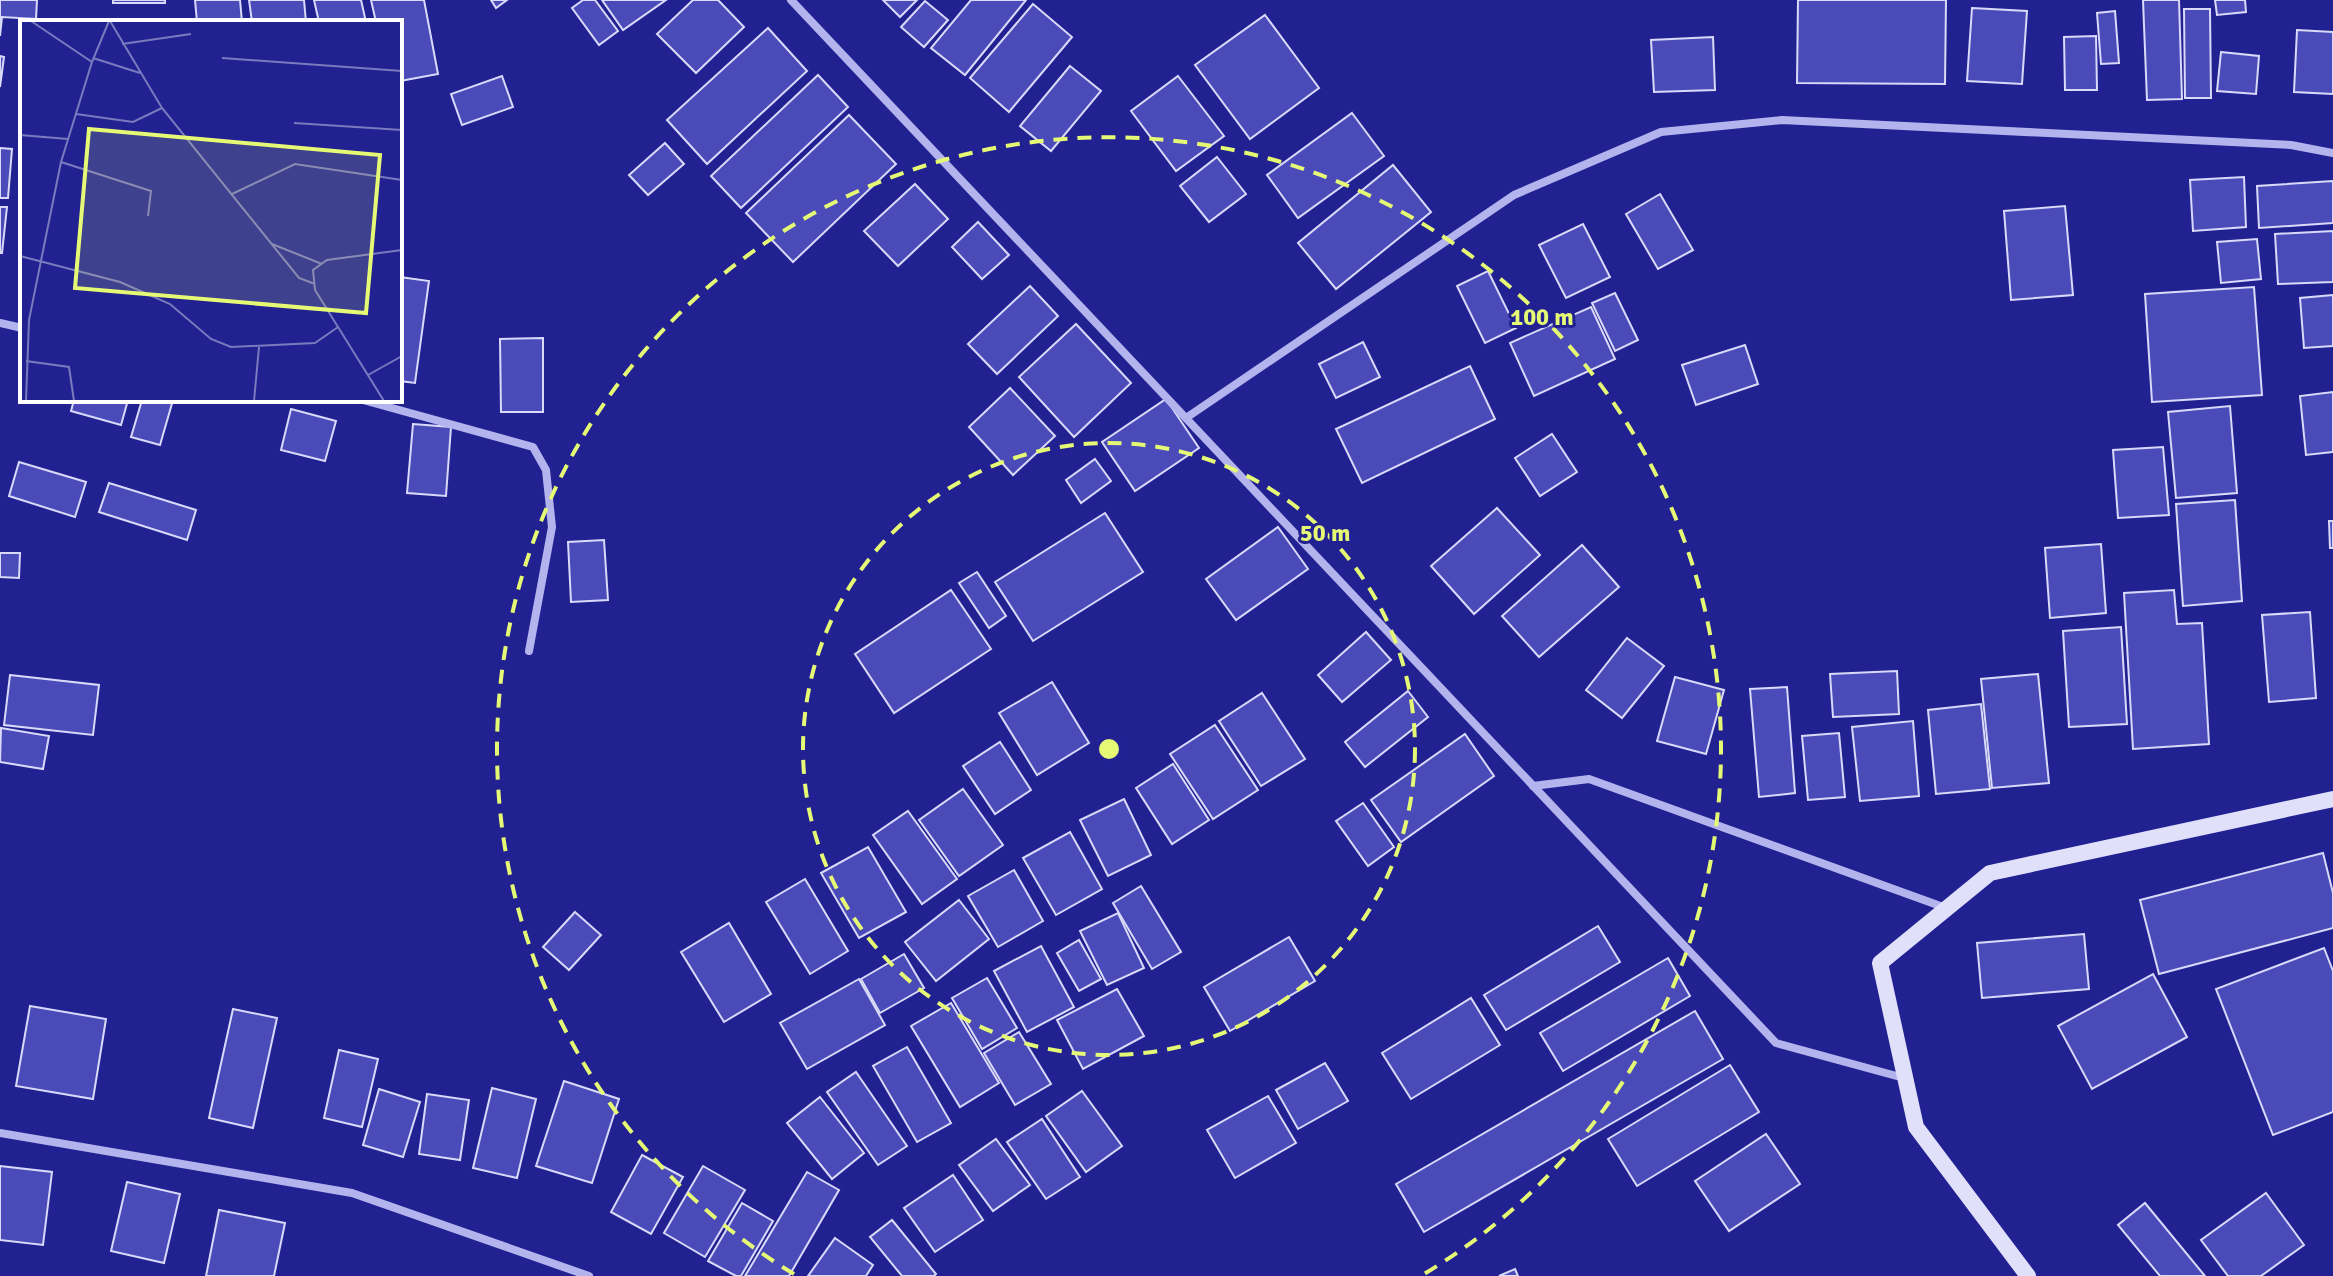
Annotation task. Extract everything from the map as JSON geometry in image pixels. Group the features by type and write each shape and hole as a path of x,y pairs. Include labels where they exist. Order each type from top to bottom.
{"main road":[{"path":"2028,1276 1916,1127 1880,963 1990,873 2333,799"}],"street":[{"path":"791,0 1776,1043 1905,1079"},
{"path":"1186,418 1514,195 1661,132 1782,120 2291,145 2333,153"},
{"path":"0,323 20,328"},
{"path":"370,402 533,447 546,470 552,527 529,651"},
{"path":"1533,786 1589,779 1946,909"},
{"path":"0,1133 352,1193 589,1276"}],"building":[{"path":"0,0 37,0 36,19 2,17 0,36"},
{"path":"113,0 165,0 165,3 113,3"},
{"path":"195,0 240,0 242,20 197,20"},
{"path":"249,0 304,0 306,20 252,20"},
{"path":"314,0 361,0 366,20 319,20"},
{"path":"371,0 424,0 438,74 402,81 402,20 376,20"},
{"path":"491,0 507,0 496,8"},
{"path":"583,0 595,0 618,31 599,45 572,8"},
{"path":"602,0 666,0 623,30"},
{"path":"693,0 718,0 744,27 696,73 657,34"},
{"path":"883,0 917,0 900,17"},
{"path":"971,0 1026,0 965,75 931,48"},
{"path":"1798,0 1946,0 1945,84 1797,83"},
{"path":"2143,0 2179,0 2182,99 2147,100"},
{"path":"2215,0 2245,0 2246,12 2217,15"},
{"path":"925,1 948,20 924,47 901,27"},
{"path":"1033,4 1072,37 1009,112 970,78"},
{"path":"1972,8 2027,11 2022,84 1967,81"},
{"path":"2184,9 2210,9 2211,98 2185,98"},
{"path":"2115,11 2119,63 2101,64 2097,13"},
{"path":"1265,15 1319,88 1250,139 1195,65"},
{"path":"768,28 807,71 707,164 667,120"},
{"path":"2297,30 2333,32 2333,94 2294,92"},
{"path":"2096,36 2097,90 2065,90 2064,37"},
{"path":"1713,37 1715,90 1654,92 1651,40"},
{"path":"2221,52 2259,56 2256,94 2217,91"},
{"path":"0,56 4,57 0,87"},
{"path":"1070,66 1101,91 1051,151 1020,126"},
{"path":"818,75 848,107 741,208 711,176"},
{"path":"502,76 513,107 462,125 451,94"},
{"path":"1178,76 1224,136 1176,171 1131,111"},
{"path":"1352,113 1384,156 1298,218 1267,175"},
{"path":"849,115 896,164 793,262 746,213"},
{"path":"665,143 684,164 648,195 629,175"},
{"path":"0,148 12,149 8,198 0,198"},
{"path":"1217,157 1246,194 1209,222 1180,186"},
{"path":"1393,165 1431,212 1336,289 1298,243"},
{"path":"2244,177 2246,227 2193,231 2190,180"},
{"path":"2333,181 2333,223 2259,228 2257,186"},
{"path":"915,184 948,219 898,266 864,231"},
{"path":"1660,194 1693,250 1658,269 1626,214"},
{"path":"2065,206 2073,295 2011,300 2004,211"},
{"path":"0,207 7,207 2,253 0,253"},
{"path":"978,222 1009,255 982,279 952,247"},
{"path":"1583,224 1610,277 1566,298 1539,245"},
{"path":"2333,231 2333,282 2278,284 2275,234"},
{"path":"2257,239 2261,279 2221,283 2217,242"},
{"path":"1488,271 1516,328 1485,343 1457,286"},
{"path":"402,277 429,281 415,383 402,381"},
{"path":"1030,286 1058,316 997,374 968,344"},
{"path":"2254,287 2262,395 2152,402 2145,294"},
{"path":"1615,293 1638,340 1615,351 1592,303"},
{"path":"2333,295 2333,346 2304,348 2300,298"},
{"path":"1591,307 1615,359 1534,396 1510,343"},
{"path":"1076,324 1131,383 1074,437 1019,377"},
{"path":"543,338 543,412 501,412 500,339"},
{"path":"1363,342 1380,377 1336,398 1319,364"},
{"path":"1745,345 1758,384 1696,405 1682,365"},
{"path":"1470,366 1495,419 1362,483 1336,429"},
{"path":"1010,388 1055,436 1013,475 969,427"},
{"path":"2333,392 2333,452 2306,455 2300,396"},
{"path":"1166,399 1199,448 1135,491 1102,442"},
{"path":"73,402 127,402 121,425 71,411"},
{"path":"141,402 172,402 160,445 131,437"},
{"path":"2230,406 2237,493 2176,498 2168,412"},
{"path":"291,409 336,421 325,461 281,450"},
{"path":"413,424 451,427 446,496 407,493"},
{"path":"1552,434 1577,472 1540,496 1515,458"},
{"path":"2163,447 2169,515 2118,518 2113,450"},
{"path":"1095,459 1111,481 1081,503 1066,480"},
{"path":"19,462 86,482 75,517 9,496"},
{"path":"109,483 196,510 187,540 99,512"},
{"path":"2235,500 2242,601 2183,606 2176,504"},
{"path":"1497,508 1540,555 1474,614 1431,566"},
{"path":"1105,513 1143,572 1033,641 995,582"},
{"path":"2329,521 2333,521 2333,548 2330,548"},
{"path":"1278,527 1308,569 1236,620 1206,579"},
{"path":"604,540 608,600 571,602 568,542"},
{"path":"2101,544 2106,613 2050,618 2045,548"},
{"path":"1582,545 1619,587 1539,657 1502,616"},
{"path":"0,553 20,553 19,578 0,577"},
{"path":"977,572 1006,616 989,628 959,583"},
{"path":"951,590 991,649 894,713 855,654"},
{"path":"2174,590 2177,624 2202,623 2209,744 2133,749 2124,593"},
{"path":"2310,612 2316,698 2269,702 2262,615"},
{"path":"2121,627 2127,724 2069,727 2063,631"},
{"path":"1366,632 1391,660 1342,702 1318,675"},
{"path":"1627,638 1664,666 1622,718 1586,690"},
{"path":"1897,671 1899,714 1833,717 1830,674"},
{"path":"2038,674 2049,783 1992,788 1981,679"},
{"path":"10,675 99,685 93,735 4,725"},
{"path":"1675,677 1724,690 1706,754 1657,741"},
{"path":"1052,682 1089,743 1037,775 999,713"},
{"path":"1787,687 1795,793 1759,797 1750,689"},
{"path":"1408,691 1428,717 1365,767 1345,742"},
{"path":"1262,693 1305,759 1261,786 1219,721"},
{"path":"1981,704 1990,789 1936,794 1928,710"},
{"path":"1913,721 1919,796 1860,801 1852,727"},
{"path":"1215,725 1258,790 1213,819 1170,754"},
{"path":"1,728 49,736 43,769 0,762"},
{"path":"1839,733 1845,797 1808,800 1802,736"},
{"path":"1465,734 1494,776 1401,842 1371,800"},
{"path":"1000,742 1031,790 995,814 963,766"},
{"path":"1173,764 1209,820 1172,844 1136,788"},
{"path":"963,789 1003,845 959,876 919,820"},
{"path":"1124,799 1151,855 1108,876 1080,820"},
{"path":"1363,803 1394,847 1368,866 1336,821"},
{"path":"908,811 957,879 922,904 873,835"},
{"path":"1070,832 1102,889 1056,915 1023,858"},
{"path":"868,847 906,912 859,938 821,873"},
{"path":"2323,853 2333,893 2333,928 2159,974 2140,900"},
{"path":"1014,870 1043,921 998,947 968,896"},
{"path":"805,879 848,951 810,974 766,902"},
{"path":"1141,886 1181,952 1152,969 1113,903"},
{"path":"959,900 989,939 936,981 905,942"},
{"path":"575,912 601,935 569,970 543,947"},
{"path":"1118,913 1144,968 1107,985 1080,931"},
{"path":"729,923 771,994 724,1022 681,952"},
{"path":"1598,926 1620,962 1506,1030 1484,995"},
{"path":"2084,934 2089,989 1982,998 1977,943"},
{"path":"1289,937 1315,981 1230,1031 1204,987"},
{"path":"1079,940 1101,979 1079,991 1057,953"},
{"path":"1041,946 1074,1007 1027,1032 994,971"},
{"path":"2324,948 2333,971 2333,1112 2273,1135 2216,989"},
{"path":"904,954 924,988 880,1013 861,979"},
{"path":"1668,958 1690,996 1563,1071 1540,1033"},
{"path":"2153,974 2187,1037 2092,1089 2058,1026"},
{"path":"987,978 1017,1028 982,1049 952,998"},
{"path":"859,979 885,1025 807,1069 780,1023"},
{"path":"1117,989 1144,1036 1083,1069 1057,1020"},
{"path":"1471,998 1500,1045 1411,1099 1382,1053"},
{"path":"951,1003 999,1083 960,1107 911,1026"},
{"path":"30,1006 106,1019 93,1099 16,1086"},
{"path":"233,1009 277,1018 253,1128 209,1118"},
{"path":"1695,1011 1723,1059 1424,1232 1396,1184"},
{"path":"1019,1032 1051,1084 1015,1105 984,1053"},
{"path":"907,1047 951,1123 917,1142 873,1066"},
{"path":"339,1050 378,1059 362,1127 324,1118"},
{"path":"1325,1063 1348,1101 1298,1129 1276,1090"},
{"path":"1730,1065 1759,1112 1637,1186 1608,1139"},
{"path":"856,1072 907,1146 878,1165 827,1092"},
{"path":"564,1081 619,1099 592,1183 536,1166"},
{"path":"492,1088 536,1099 517,1178 473,1168"},
{"path":"379,1089 420,1102 403,1157 363,1145"},
{"path":"1082,1091 1122,1146 1086,1172 1046,1116"},
{"path":"427,1094 469,1100 460,1160 419,1154"},
{"path":"1268,1096 1296,1143 1235,1178 1207,1130"},
{"path":"820,1097 864,1153 832,1179 787,1123"},
{"path":"1042,1119 1080,1177 1046,1199 1007,1142"},
{"path":"1766,1134 1800,1184 1729,1231 1695,1181"},
{"path":"996,1139 1030,1185 993,1211 959,1165"},
{"path":"642,1155 683,1177 651,1234 611,1212"},
{"path":"0,1166 52,1172 43,1245 0,1240"},
{"path":"703,1166 745,1190 705,1257 664,1233"},
{"path":"807,1172 839,1190 789,1276 745,1276"},
{"path":"953,1175 983,1220 935,1252 904,1208"},
{"path":"127,1182 180,1194 164,1263 111,1251"},
{"path":"2266,1193 2304,1245 2261,1276 2228,1276 2201,1240"},
{"path":"742,1203 773,1221 741,1276 736,1276 708,1261"},
{"path":"2145,1203 2205,1276 2160,1276 2118,1225"},
{"path":"219,1210 285,1223 274,1276 206,1276"},
{"path":"892,1220 936,1274 934,1276 902,1276 870,1237"},
{"path":"835,1238 873,1265 866,1276 808,1276"},
{"path":"1515,1269 1518,1276 1499,1276"}]}
